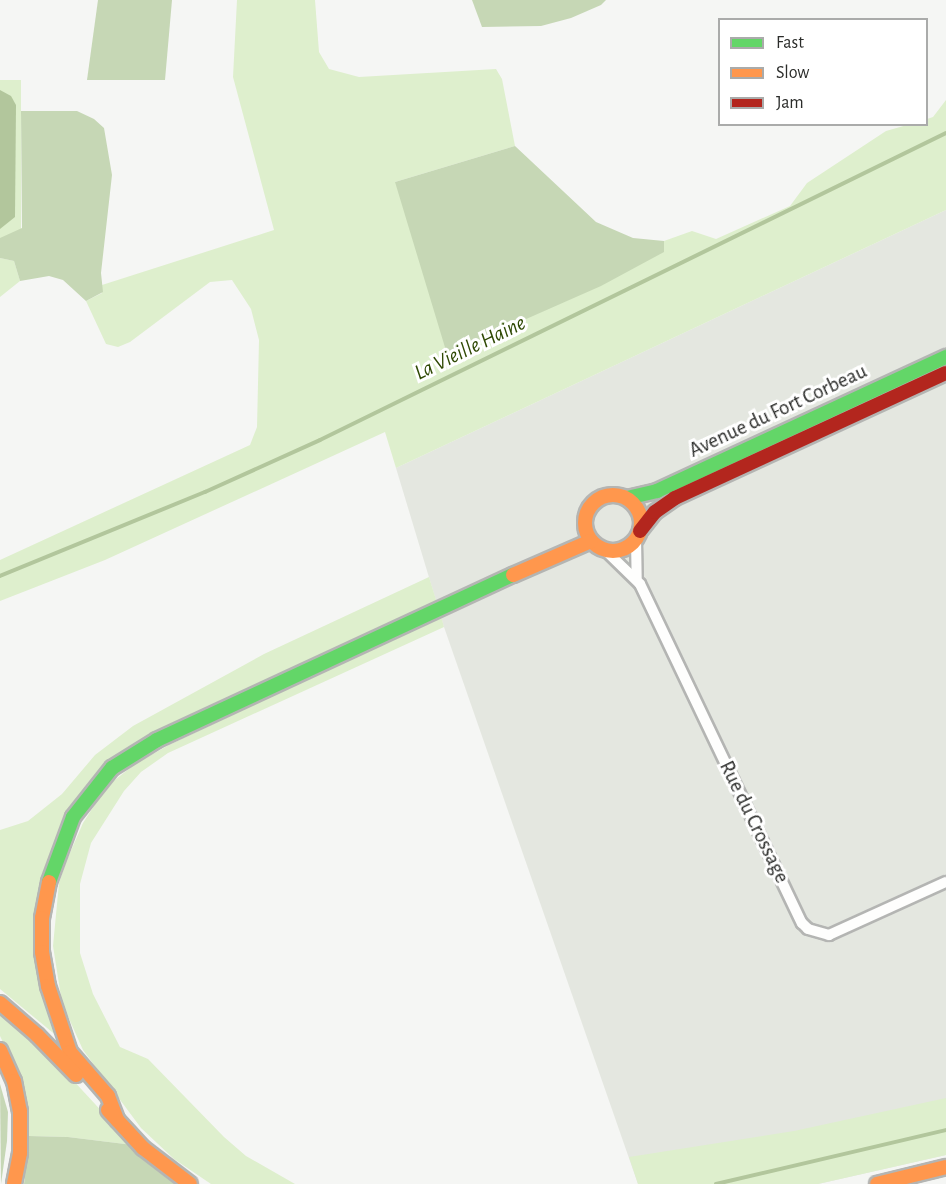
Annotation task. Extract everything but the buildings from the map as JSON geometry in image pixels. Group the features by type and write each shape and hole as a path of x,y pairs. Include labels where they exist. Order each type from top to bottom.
{"main road":[{"name":"Avenue du Fort Corbeau","path":"627,498 657,490 946,357"},
{"name":"Avenue du Fort Corbeau","path":"638,535 655,512 675,498 946,373"},
{"path":"610,495 627,498 639,512 638,535 621,550 604,550 591,541 584,525 588,508 594,501 610,495"},
{"path":"117,1120 108,1096 70,1052 48,986 42,952 42,918 49,880 73,817 93,789 112,768 157,740 464,596 591,541"},
{"path":"0,1003 37,1035 143,1148 190,1184"},
{"path":"0,1050 14,1081 20,1111 20,1153 14,1184"},
{"path":"877,1184 946,1167"},
{"path":"916,1184 946,1175"}],"street":[{"path":"637,578 638,535"},
{"path":"604,550 637,578"},
{"name":"Rue du Crossage","path":"637,578 802,922 808,929 829,935 843,931 946,882"}],"shaded area":[{"path":"98,0 172,0 165,80 87,80"},
{"path":"237,0 315,0 319,52 329,69 359,77 496,69 502,79 515,146 395,182 663,252 664,241 692,231 716,239 790,206 807,183 886,131 904,126 928,126 928,119 933,117 946,100 946,210 396,468 385,432 105,560 0,601 0,560 250,445 257,427 259,340 251,309 232,280 210,282 130,342 118,347 106,344 86,301 102,293 102,285 274,230 233,77"},
{"path":"472,0 606,0 601,5 571,18 541,26 482,27"},
{"path":"0,80 21,80 21,239 0,239"},
{"path":"0,90 11,96 16,105 15,217 0,229"},
{"path":"21,111 77,111 94,119 104,128 112,175 101,273 103,292 86,301 63,280 49,276 20,281 14,261 0,258 0,238 22,228"},
{"path":"515,146 596,222 633,238 664,241 664,252 601,286 447,354 395,182"},
{"path":"946,210 946,1155 818,1184 638,1184 444,627 396,468"},
{"path":"0,258 14,261 20,281 0,297"},
{"path":"429,577 437,603 107,764 41,891 58,1037 0,989 0,830 28,821 62,794 95,755 133,726 264,654"},
{"path":"441,616 444,627 168,753 141,772 124,791 91,843 80,884 80,953 93,994 120,1047 148,1059 224,1137 246,1156 295,1184 211,1184 174,1159 141,1128 83,1050 62,1003 53,946 59,883 66,862 83,823 106,787 135,764 169,745"},
{"path":"0,1010 45,1050 133,1145 68,1137 29,1136 13,1063 0,1036"},
{"path":"0,1084 8,1112 7,1141 1,1184"},
{"path":"946,1098 946,1155 818,1184 638,1184 629,1157 794,1131"},
{"path":"29,1136 68,1137 133,1145 177,1184 24,1184"}],"waterway":[{"name":"La Vieille Haine","path":"0,576 205,492 320,440 946,133"},
{"path":"716,1184 946,1130"}],"traffic: fast":[{"path":"627,498 657,491 946,357"},
{"path":"49,882 73,817 112,768 157,740 513,575"}],"traffic: slow":[{"path":"608,495 618,495 633,503 639,512 641,523 639,534 633,543 618,551 608,551 597,546 590,539 585,528 585,518 590,507 597,500 608,495"},
{"path":"513,575 591,541"},
{"path":"49,882 42,918 42,952 48,986 70,1052 108,1096 117,1120"},
{"path":"0,1003 37,1035 76,1075"},
{"path":"0,1050 14,1081 20,1111 20,1153 14,1184"},
{"path":"108,1110 143,1148 190,1184"},
{"path":"877,1184 946,1167"}],"traffic: jam":[{"path":"640,531 655,512 675,498 946,373"}]}
